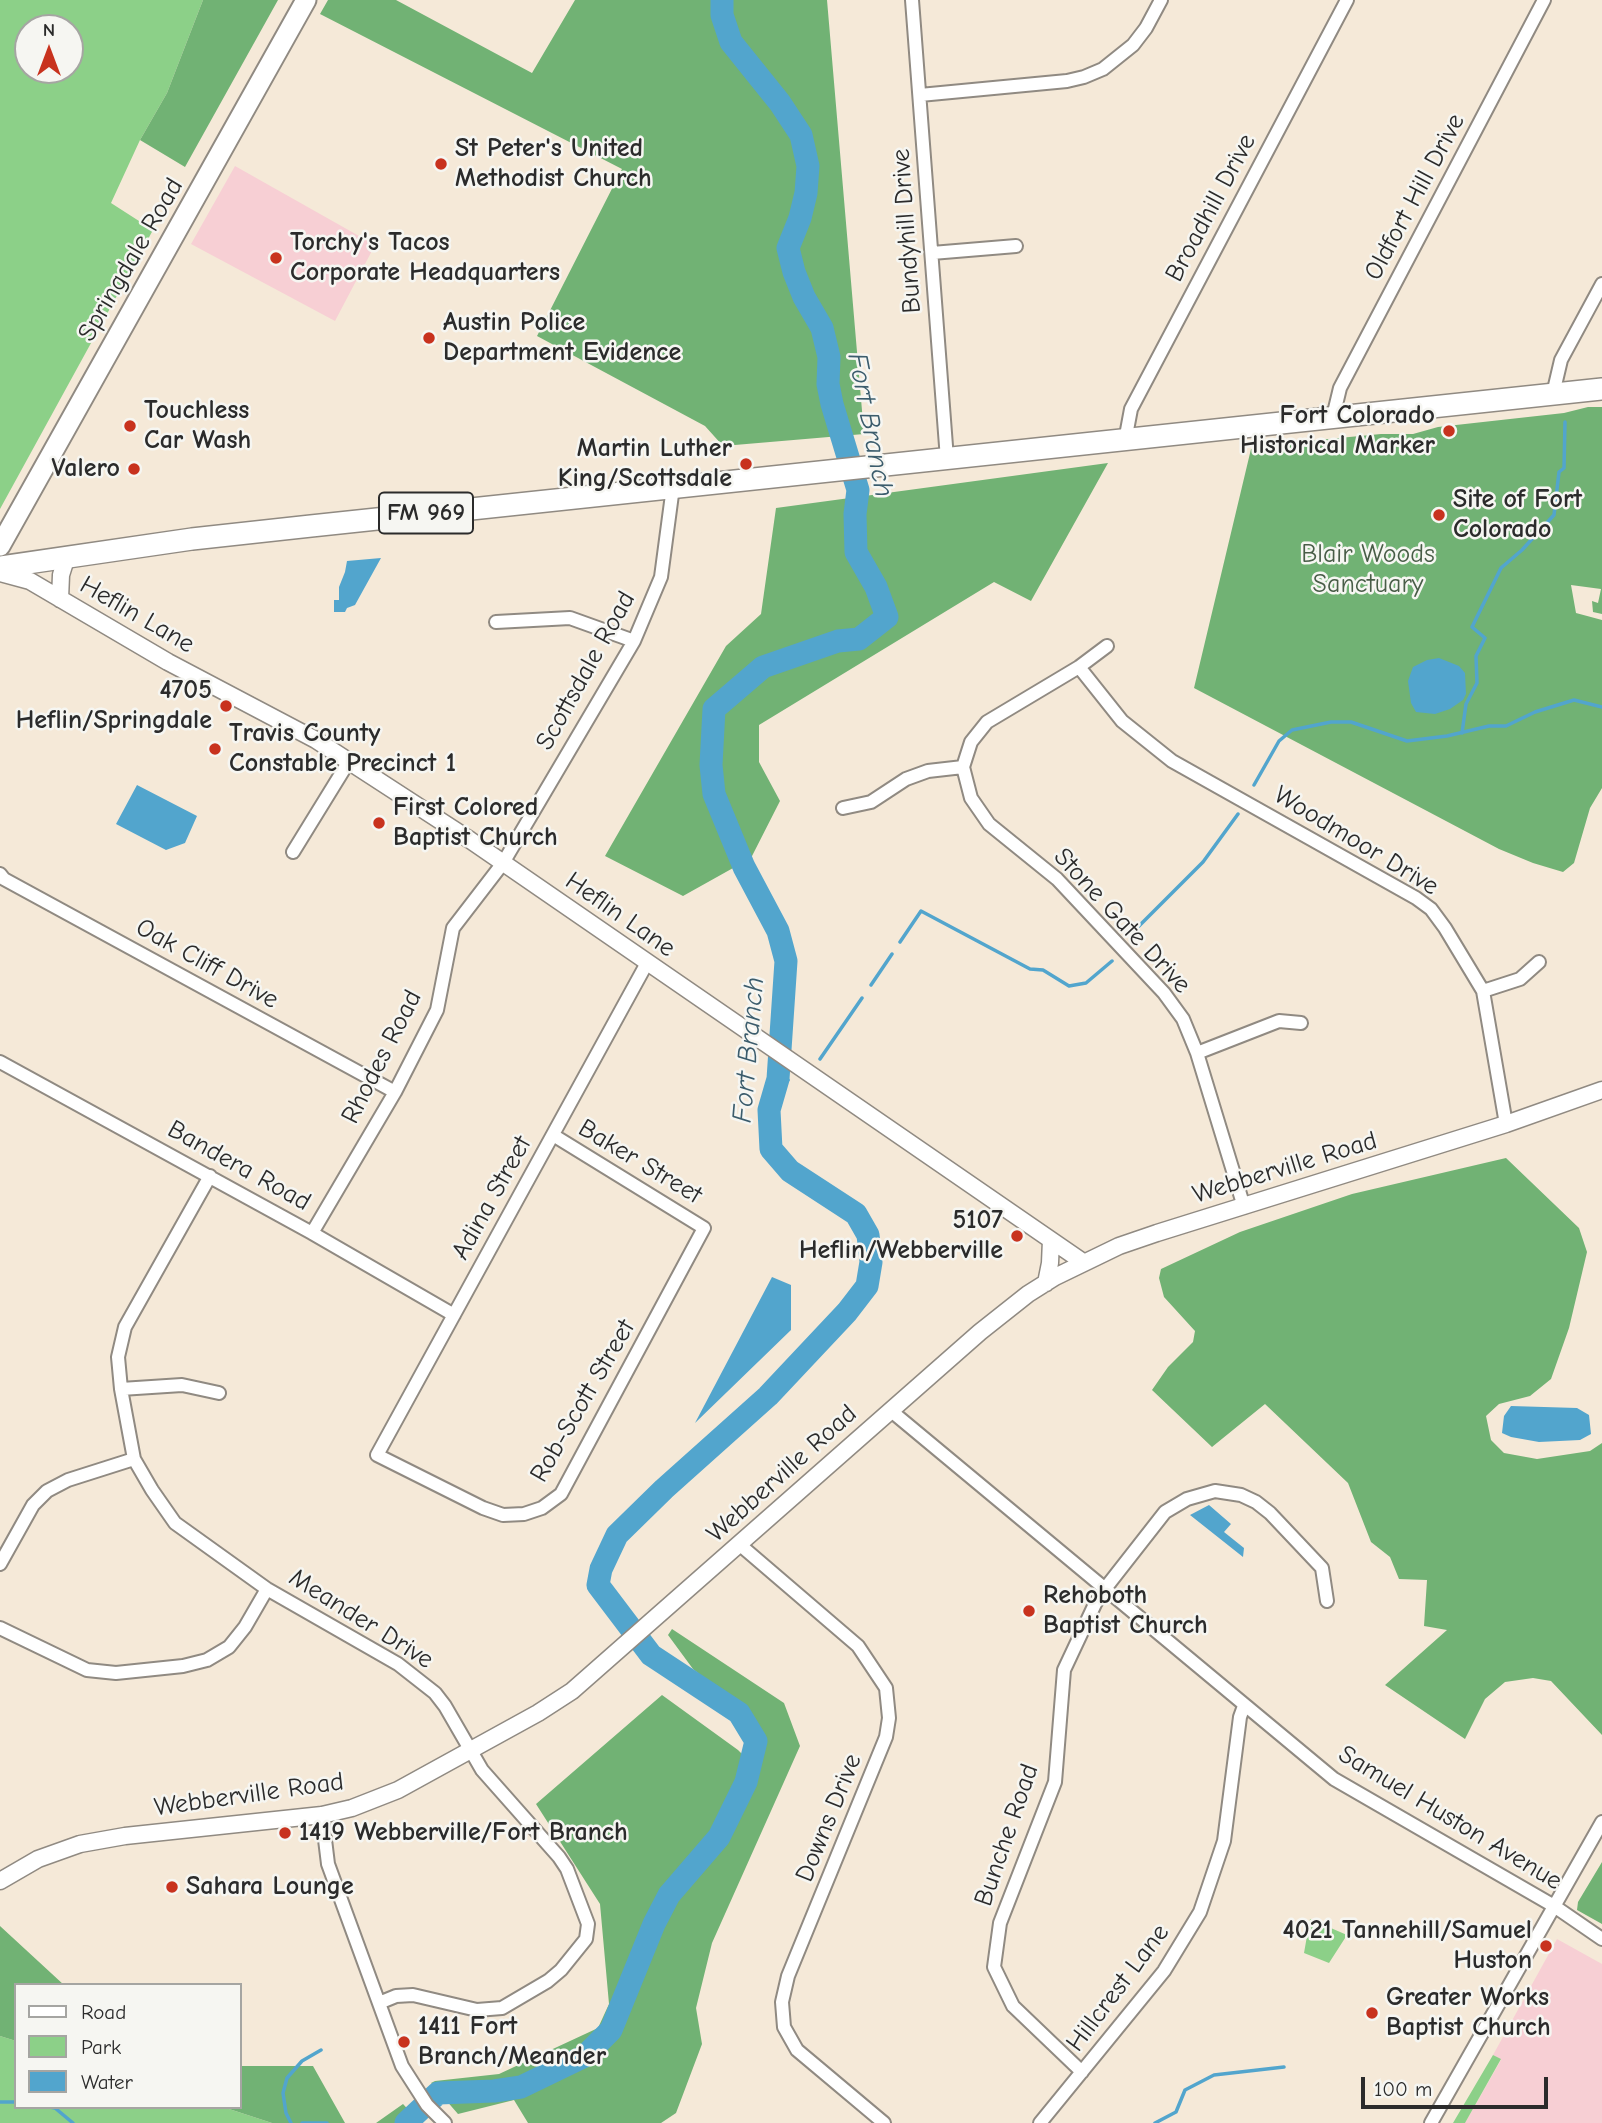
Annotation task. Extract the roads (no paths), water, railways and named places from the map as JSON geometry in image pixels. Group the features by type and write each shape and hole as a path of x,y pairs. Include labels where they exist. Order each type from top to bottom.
{"main road":[{"name":"Springdale Road","path":"0,546 306,0"},
{"name":"FM 969","path":"0,567 206,537 1602,390"}],"street":[{"name":"Bundyhill Drive","path":"912,0 947,459"},
{"path":"920,94 1067,81 1103,69 1133,45 1161,0"},
{"name":"Broadhill Drive","path":"1125,440 1131,409 1347,0"},
{"name":"Oldfort Hill Drive","path":"1333,417 1340,388 1544,0"},
{"path":"932,253 1016,246"},
{"path":"1553,394 1561,360 1602,284"},
{"name":"Scottsdale Road","path":"503,863 634,641 662,577 673,487"},
{"path":"60,599 61,575 66,559"},
{"name":"Heflin Lane","path":"0,573 30,582 168,663 316,740 503,863 1083,1262"},
{"path":"496,622 570,618 634,641"},
{"path":"843,808 871,802 906,779 928,771 963,767 971,742 987,722 1079,667 1107,646"},
{"name":"Woodmoor Drive","path":"1079,667 1122,721 1172,761 1416,898 1431,909 1483,991 1506,1124"},
{"path":"293,852 349,761"},
{"name":"Stone Gate Drive","path":"963,767 971,798 989,824 1057,879 1164,993 1183,1019 1244,1207"},
{"name":"Rhodes Road","path":"312,1233 395,1093 437,1010 453,928 503,863"},
{"name":"Oak Cliff Drive","path":"0,874 4,879 395,1093"},
{"path":"1483,991 1520,979 1539,962"},
{"name":"Adina Street","path":"377,1455 647,963"},
{"path":"1196,1053 1279,1021 1301,1023"},
{"name":"Bandera Road","path":"0,1062 211,1176 454,1315"},
{"name":"Webberville Road","path":"0,1881 38,1859 102,1839 322,1815 352,1808 386,1795 470,1751 572,1691 1005,1311 1046,1283 1083,1262 1157,1233 1506,1124 1602,1090"},
{"name":"Baker Street","path":"553,1135 704,1228"},
{"name":"Meander Drive","path":"211,1176 125,1326 118,1357 134,1459 152,1490 176,1522 267,1589 411,1672 435,1693 470,1751 497,1788 551,1846 563,1863 586,1916 586,1939 561,1970 548,1981 502,2008 482,2011 413,1995 396,1996 379,2003"},
{"name":"Rob-Scott Street","path":"377,1455 503,1515 524,1514 542,1508 561,1494 571,1477 704,1228"},
{"path":"1046,1283 1051,1240"},
{"path":"121,1389 182,1385 219,1393"},
{"name":"Samuel Huston Avenue","path":"890,1410 1244,1706 1348,1788 1554,1906 1602,1939"},
{"path":"0,1564 33,1505 47,1491 68,1480 134,1459"},
{"name":"Bunche Road","path":"1082,2071 1013,2006 994,1968 1000,1923 1055,1782 1063,1670 1104,1590 1165,1512 1187,1499 1215,1491 1241,1495 1270,1513 1322,1568 1327,1601"},
{"name":"Downs Drive","path":"739,1544 858,1646 886,1688 889,1718 886,1737 788,1976 782,2002 784,2027 797,2050 884,2123"},
{"path":"0,1628 87,1670 116,1674 183,1666 207,1660 229,1647 245,1627 267,1589"},
{"name":"Hillcrest Lane","path":"1040,2123 1164,1971 1200,1912 1224,1841 1240,1717 1244,1706"},
{"path":"322,1815 328,1864 409,2079 433,2112 445,2123"},
{"path":"1431,2123 1602,1822"}],"water":[{"path":"381,558 355,605 347,608 345,612 334,612 334,600 339,600 339,587 347,561"},
{"path":"1439,658 1459,666 1465,673 1466,694 1463,700 1450,709 1435,714 1416,712 1411,703 1408,681 1413,667"},
{"path":"137,785 197,816 185,843 166,850 116,824"},
{"path":"772,1277 791,1285 791,1330 695,1423"},
{"path":"1511,1406 1577,1408 1589,1415 1591,1434 1580,1440 1539,1442 1511,1437 1502,1433 1504,1416"},
{"path":"1209,1505 1231,1524 1224,1532 1244,1548 1243,1557 1190,1515"}],"waterway":[{"name":"Fort Branch","path":"406,2123 438,2093 521,2087 585,2056 611,2030 654,1924 669,1895 719,1837 746,1782 756,1741 739,1713 651,1655 598,1585 601,1569 617,1535 768,1396 847,1312 867,1286 871,1262 868,1235 856,1214 790,1171 771,1149 769,1110 778,1079 786,961 778,931 744,867 714,794 711,765 714,709 763,667 838,641 859,639 887,617 876,587 856,552 855,514 858,490 832,404 828,384 829,357 822,328 804,297 788,248 806,193 808,166 801,135 780,103 731,42 722,15 722,0"},
{"path":"1462,733 1466,704 1477,683 1476,656 1485,638 1472,627 1501,568 1522,550 1554,515 1559,472 1564,468 1565,422"},
{"path":"1254,785 1279,741 1292,730 1331,722 1351,722 1407,741 1447,736 1489,726 1506,726 1535,712 1574,700 1602,707"},
{"path":"1133,932 1203,862 1238,814"},
{"path":"900,942 921,911 1030,969 1043,970 1069,986 1086,983 1112,961"},
{"path":"871,985 892,954"},
{"path":"820,1059 862,998"},
{"path":"775,1088 788,1080"},
{"path":"291,2123 286,2113 283,2093 287,2078 302,2061 321,2050"},
{"path":"1155,2123 1176,2112 1185,2090 1214,2075 1284,2067"},
{"path":"0,2102 14,2102"},
{"path":"56,2109 73,2123"},
{"path":"302,2123 327,2123"}],"place":[{"name":"St Peter's United Methodist Church","path":"441,164"},
{"name":"Torchy's Tacos Corporate Headquarters","path":"276,258"},
{"name":"Austin Police Department Evidence","path":"429,338"},
{"name":"Touchless Car Wash","path":"130,426"},
{"name":"Fort Colorado Historical Marker","path":"1449,431"},
{"name":"Martin Luther King/Scottsdale","path":"746,464"},
{"name":"Valero","path":"134,469"},
{"name":"Site of Fort Colorado","path":"1439,515"},
{"name":"4705 Heflin/Springdale","path":"226,706"},
{"name":"Travis County Constable Precinct 1","path":"215,749"},
{"name":"First Colored Baptist Church","path":"379,823"},
{"name":"5107 Heflin/Webberville","path":"1017,1236"},
{"name":"Rehoboth Baptist Church","path":"1029,1611"},
{"name":"1419 Webberville/Fort Branch","path":"285,1833"},
{"name":"Sahara Lounge","path":"172,1887"},
{"name":"4021 Tannehill/Samuel Huston","path":"1546,1946"},
{"name":"Greater Works Baptist Church","path":"1372,2013"},
{"name":"1411 Fort Branch/Meander","path":"404,2042"}],"park label":[{"name":"Blair Woods Sanctuary","path":"1368,570"}]}
